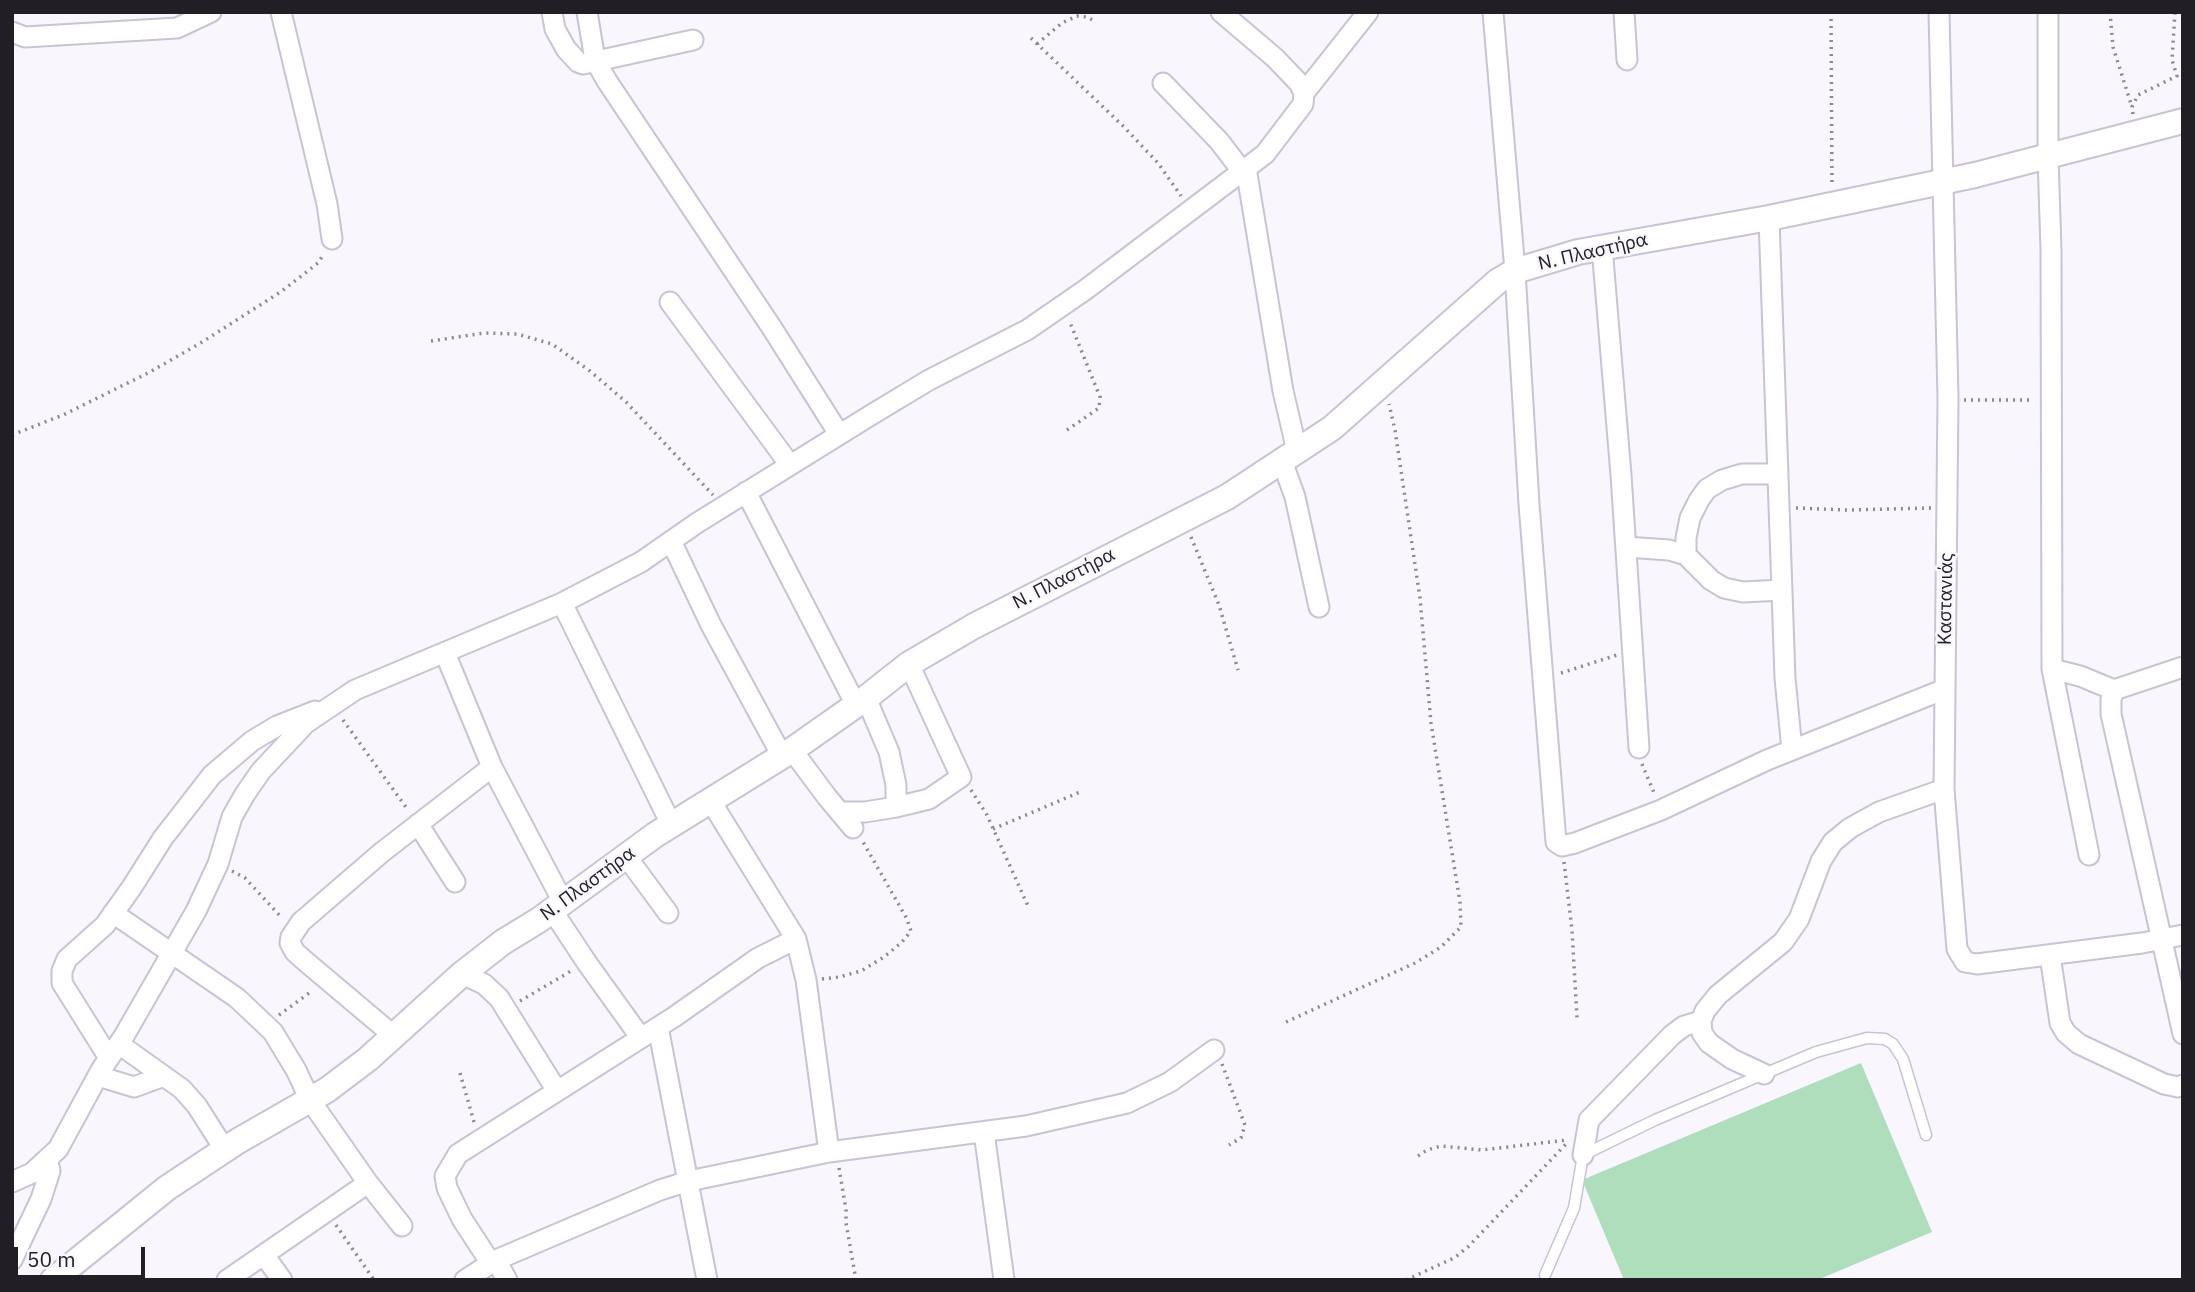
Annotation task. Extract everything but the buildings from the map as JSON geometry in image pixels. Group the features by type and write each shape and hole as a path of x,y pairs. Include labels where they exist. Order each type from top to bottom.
{"street":[{"path":"12,32 25,37 177,28 211,12"},
{"path":"281,12 327,204 332,239"},
{"path":"552,12 555,29 566,49 583,64 693,40"},
{"path":"587,12 595,60 839,434"},
{"path":"12,1182 48,1161 58,1149 98,1076 173,954 218,864 232,817 244,794 261,771 306,723 355,690 562,603 641,562 722,506 839,434 929,380 1027,330 1265,154 1303,104 1304,93 1299,83 1275,58 1221,12"},
{"path":"1304,93 1368,12"},
{"path":"1493,12 1515,271 1529,504 1556,842 1562,846 1661,810 1792,750 1945,689"},
{"path":"1624,12 1627,60"},
{"name":"Καστανιάς","path":"1939,12 1948,398 1944,789 1957,949 1965,962 1977,964 2183,935"},
{"path":"2048,12 2052,669 2089,855"},
{"path":"1163,83 1244,170 1283,391 1295,497 1319,607"},
{"name":"Ν. Πλαστήρα","path":"57,1278 167,1188 310,1100 368,1059 462,974 503,942 558,906 671,824 787,753 861,702 909,664 974,626 1227,497 1332,428 1450,321 1498,281 1515,271 1578,251 1769,218 1942,182 2183,121"},
{"path":"1769,218 1782,590 1792,750"},
{"path":"1602,247 1639,748"},
{"path":"670,302 790,465"},
{"path":"1686,555 1690,519 1707,489 1722,480 1742,474 1778,474"},
{"path":"746,492 890,752 896,785 896,807"},
{"path":"671,541 711,625 787,753 853,828"},
{"path":"1626,547 1669,550 1686,555 1724,589 1743,592 1782,590"},
{"path":"562,603 671,824"},
{"path":"445,653 492,767 587,963 641,1038"},
{"path":"840,812 865,812 929,799 961,777 909,664"},
{"path":"2052,669 2080,676 2114,690 2183,667"},
{"path":"2114,690 2111,714 2183,1034"},
{"path":"225,1150 197,1106 182,1089 164,1076 114,1051 62,983 62,971 67,959 105,925 163,838 212,775 252,741 277,726 328,706"},
{"path":"394,1037 295,952 290,943 294,932 310,914 418,824 492,767"},
{"path":"1764,1074 1732,1059 1709,1043 1702,1033 1701,1021 1705,1011 1718,995 1783,942 1799,919 1821,861 1833,842 1850,828 1879,812 1944,789"},
{"path":"710,800 796,939 806,980 829,1152"},
{"path":"418,824 455,882"},
{"path":"626,856 668,913"},
{"path":"113,913 237,998 266,1025 286,1054 310,1100 368,1183 402,1226"},
{"path":"507,1280 462,1219 447,1188 445,1176 458,1154 659,1027 758,958 796,939"},
{"path":"2050,955 2060,1023 2066,1033 2079,1044 2164,1084 2178,1087 2183,1085"},
{"path":"462,974 484,984 499,998 557,1091"},
{"path":"1583,1155 1590,1120 1672,1035 1684,1026 1701,1021"},
{"path":"659,1027 707,1280"},
{"path":"465,1280 493,1261 660,1190 688,1181 829,1152 1026,1126 1127,1103 1170,1082 1214,1050"},
{"path":"98,1076 134,1087 164,1076"},
{"path":"984,1132 990,1195 1004,1280"},
{"path":"12,1260 41,1199 50,1171 48,1161"},
{"path":"227,1280 368,1183"},
{"path":"264,1255 282,1280"}],"lane":[{"path":"1545,1275 1574,1208 1583,1155 1655,1120 1816,1052 1867,1038 1885,1039 1893,1044 1903,1059 1926,1135"}],"path":[{"path":"1831,12 1832,204"},
{"path":"2110,12 2113,47 2132,107 2136,134"},
{"path":"2132,107 2138,95 2146,89 2180,77 2172,60 2175,12"},
{"path":"1037,44 1062,23 1077,16 1097,22"},
{"path":"1031,38 1149,154 1191,210"},
{"path":"12,435 63,415 148,373 199,344 318,263 332,239"},
{"path":"1063,305 1100,397 1099,408 1067,430"},
{"path":"431,341 484,333 517,334 552,344 590,370 626,402 693,471 722,506"},
{"path":"1286,1022 1415,963 1441,947 1461,927 1460,902 1431,723 1420,598 1411,534 1395,430 1383,384"},
{"path":"1948,398 1999,401 2051,399"},
{"path":"1779,506 1847,510 1925,509 1947,505"},
{"path":"1182,520 1200,555 1214,592 1238,670"},
{"path":"1543,678 1632,650"},
{"path":"328,706 418,824"},
{"path":"1639,748 1641,762 1661,810"},
{"path":"961,777 993,830 1028,906"},
{"path":"993,830 1080,792"},
{"path":"806,980 839,977 861,971 884,957 911,931 869,852 853,828"},
{"path":"1562,846 1572,930 1577,1018"},
{"path":"218,864 245,878 294,932"},
{"path":"508,1011 529,995 587,963"},
{"path":"266,1025 327,979"},
{"path":"1214,1050 1226,1070 1245,1125 1241,1139 1229,1145"},
{"path":"460,1073 479,1141"},
{"path":"1406,1280 1454,1258 1468,1247 1570,1140 1482,1150 1441,1146 1418,1156"},
{"path":"829,1152 839,1167 856,1280"},
{"path":"326,1212 374,1280"}],"green space":[{"path":"1861,1063 1932,1232 1817,1280 1624,1280 1582,1180"}]}
